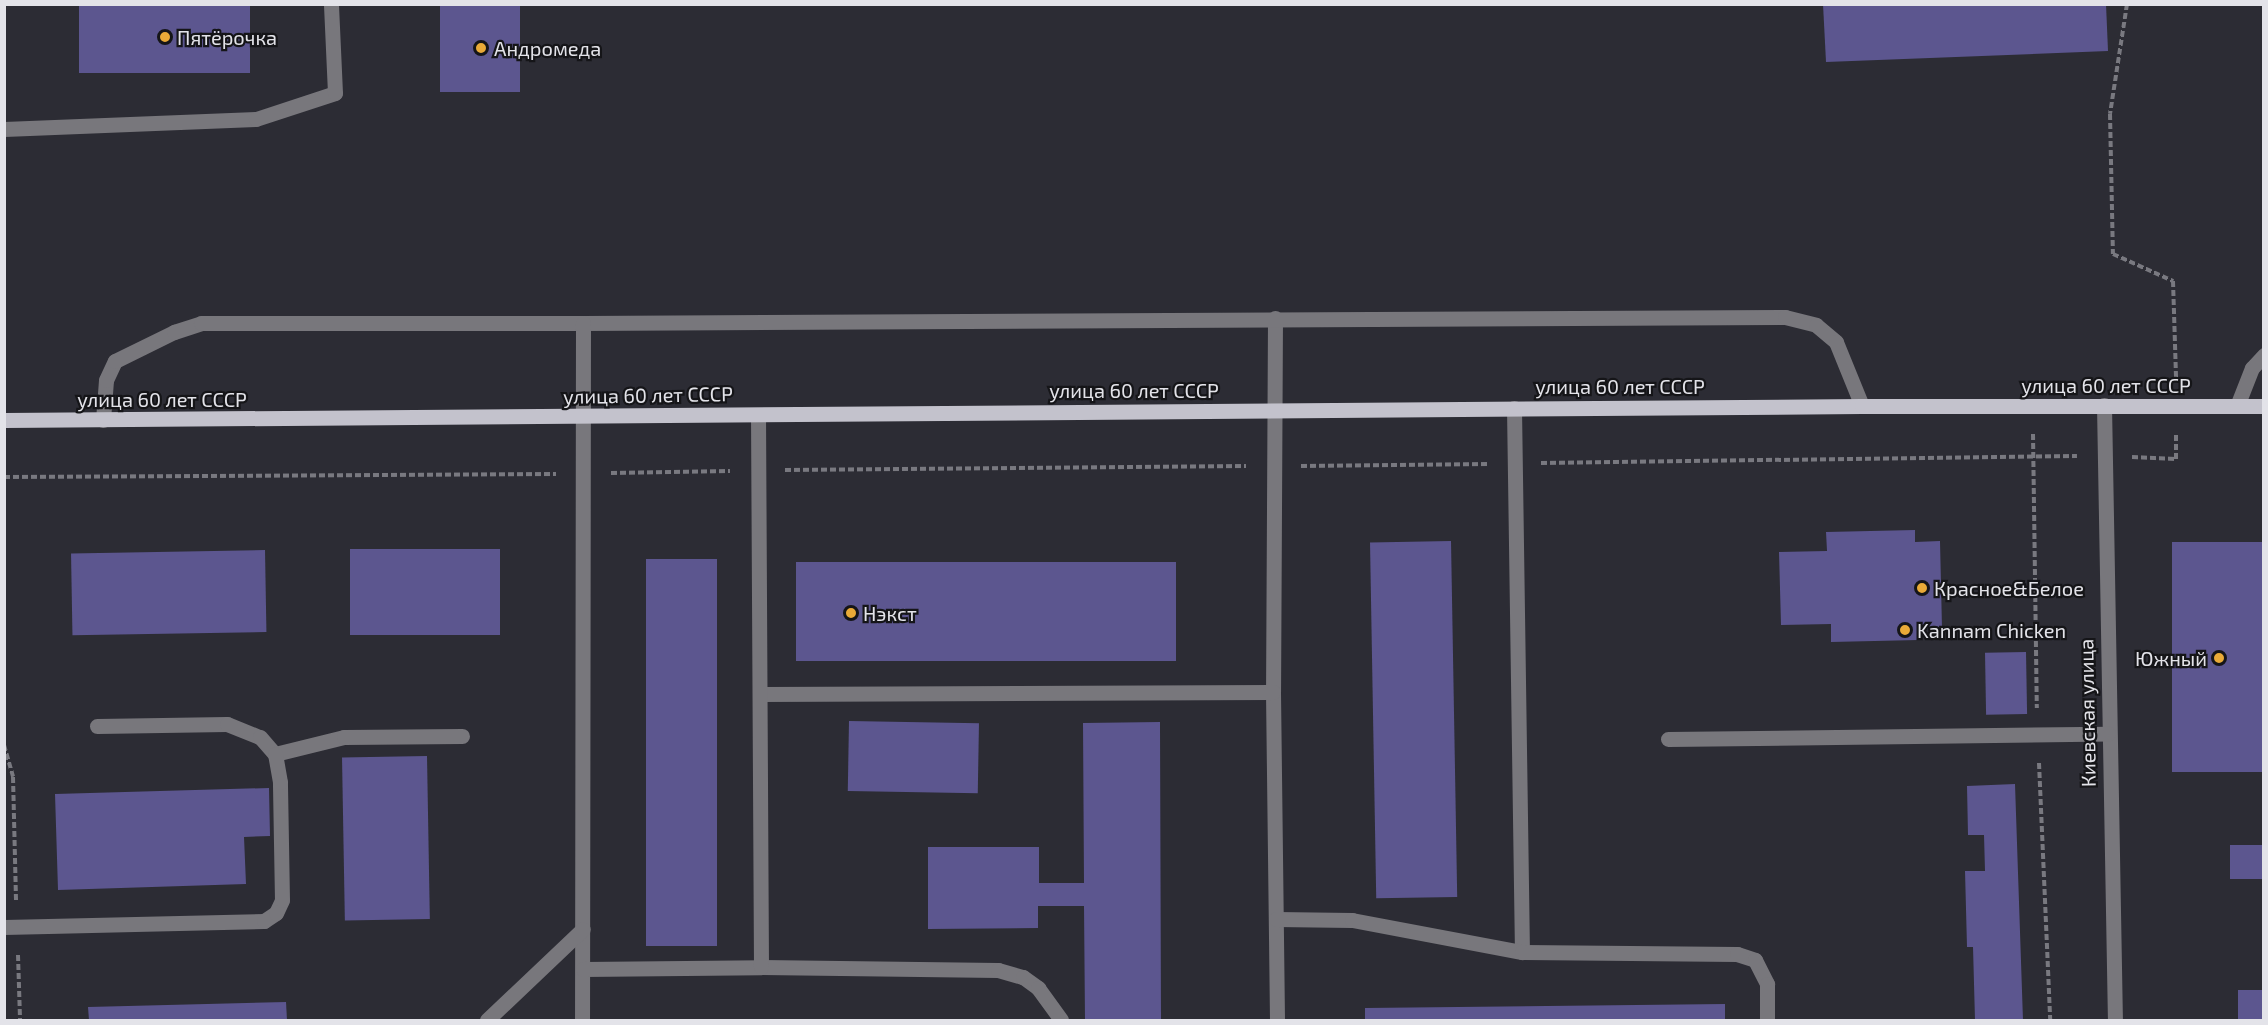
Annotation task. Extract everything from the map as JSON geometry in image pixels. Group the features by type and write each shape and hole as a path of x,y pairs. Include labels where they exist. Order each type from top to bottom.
{"main road":[{"name":"улица 60 лет СССР","path":"4,420 1514,408 2264,406"}],"street":[{"path":"4,129 256,119 335,93 331,4"},
{"path":"103,420 106,381 115,362 174,332 201,323 1785,317 1816,325 1836,342 1862,406"},
{"path":"1275,318 1273,692 1277,1020"},
{"path":"582,1020 583,323"},
{"path":"2237,406 2252,368 2264,355"},
{"name":"Киевская улица","path":"2104,405 2108,734 2115,1020"},
{"path":"1514,408 1522,952"},
{"path":"758,415 761,967"},
{"path":"761,694 1273,692"},
{"path":"11,927 264,921 276,913 282,900 280,782 275,754 260,737 226,724 97,726"},
{"path":"1668,739 2108,734"},
{"path":"275,754 344,737 462,736"},
{"path":"1276,919 1352,920 1522,952 1737,954 1755,960 1767,984 1767,1020"},
{"path":"487,1020 583,929"},
{"path":"583,969 761,967 998,970 1023,976 1038,988 1061,1020"}],"path":[{"path":"2127,4 2110,114 2113,254 2173,281 2176,368"},
{"path":"4,477 584,474 2032,456"},
{"path":"4,745 13,777 11,927 20,1020"}],"building":[{"name":"Пятёрочка","path":"79,4 250,4 250,73 79,73"},
{"name":"Андромеда","path":"440,4 520,4 520,92 440,92"},
{"path":"1823,4 2106,4 2108,51 1826,62"},
{"path":"1915,530 1915,542 1940,541 1942,628 1918,629 1918,640 1831,642 1831,624 1781,625 1779,552 1827,551 1826,532"},
{"path":"1451,541 1457,897 1376,898 1370,542"},
{"name":"Южный","path":"2172,542 2264,542 2264,772 2172,772"},
{"path":"350,549 500,549 500,635 350,635"},
{"path":"265,550 266,632 72,635 71,553"},
{"path":"646,559 717,559 717,946 646,946"},
{"path":"796,562 1176,562 1176,661 796,661"},
{"path":"2026,652 2027,714 1986,715 1985,653"},
{"path":"849,721 979,723 978,793 848,791"},
{"path":"1160,722 1161,1020 1085,1020 1084,906 1038,906 1038,928 928,929 928,847 1039,847 1039,883 1084,883 1083,723"},
{"path":"427,756 430,919 345,920 342,757"},
{"path":"2015,784 2023,1020 1975,1020 1973,947 1967,947 1965,871 1985,871 1984,835 1968,835 1967,786"},
{"path":"269,788 270,836 244,837 246,884 58,890 55,794"},
{"path":"2230,845 2264,845 2264,879 2230,879"},
{"path":"2238,990 2264,990 2264,1020 2238,1020"},
{"path":"286,1002 287,1020 89,1020 88,1007"},
{"path":"1725,1004 1725,1020 1365,1020 1365,1008"}],"place":[{"name":"Пятёрочка","path":"165,37"},
{"name":"Андромеда","path":"481,48"},
{"name":"Красное&Белое","path":"1922,588"},
{"name":"Нэкст","path":"851,613"},
{"name":"Kannam Chicken","path":"1905,630"},
{"name":"Южный","path":"2219,658"}]}
